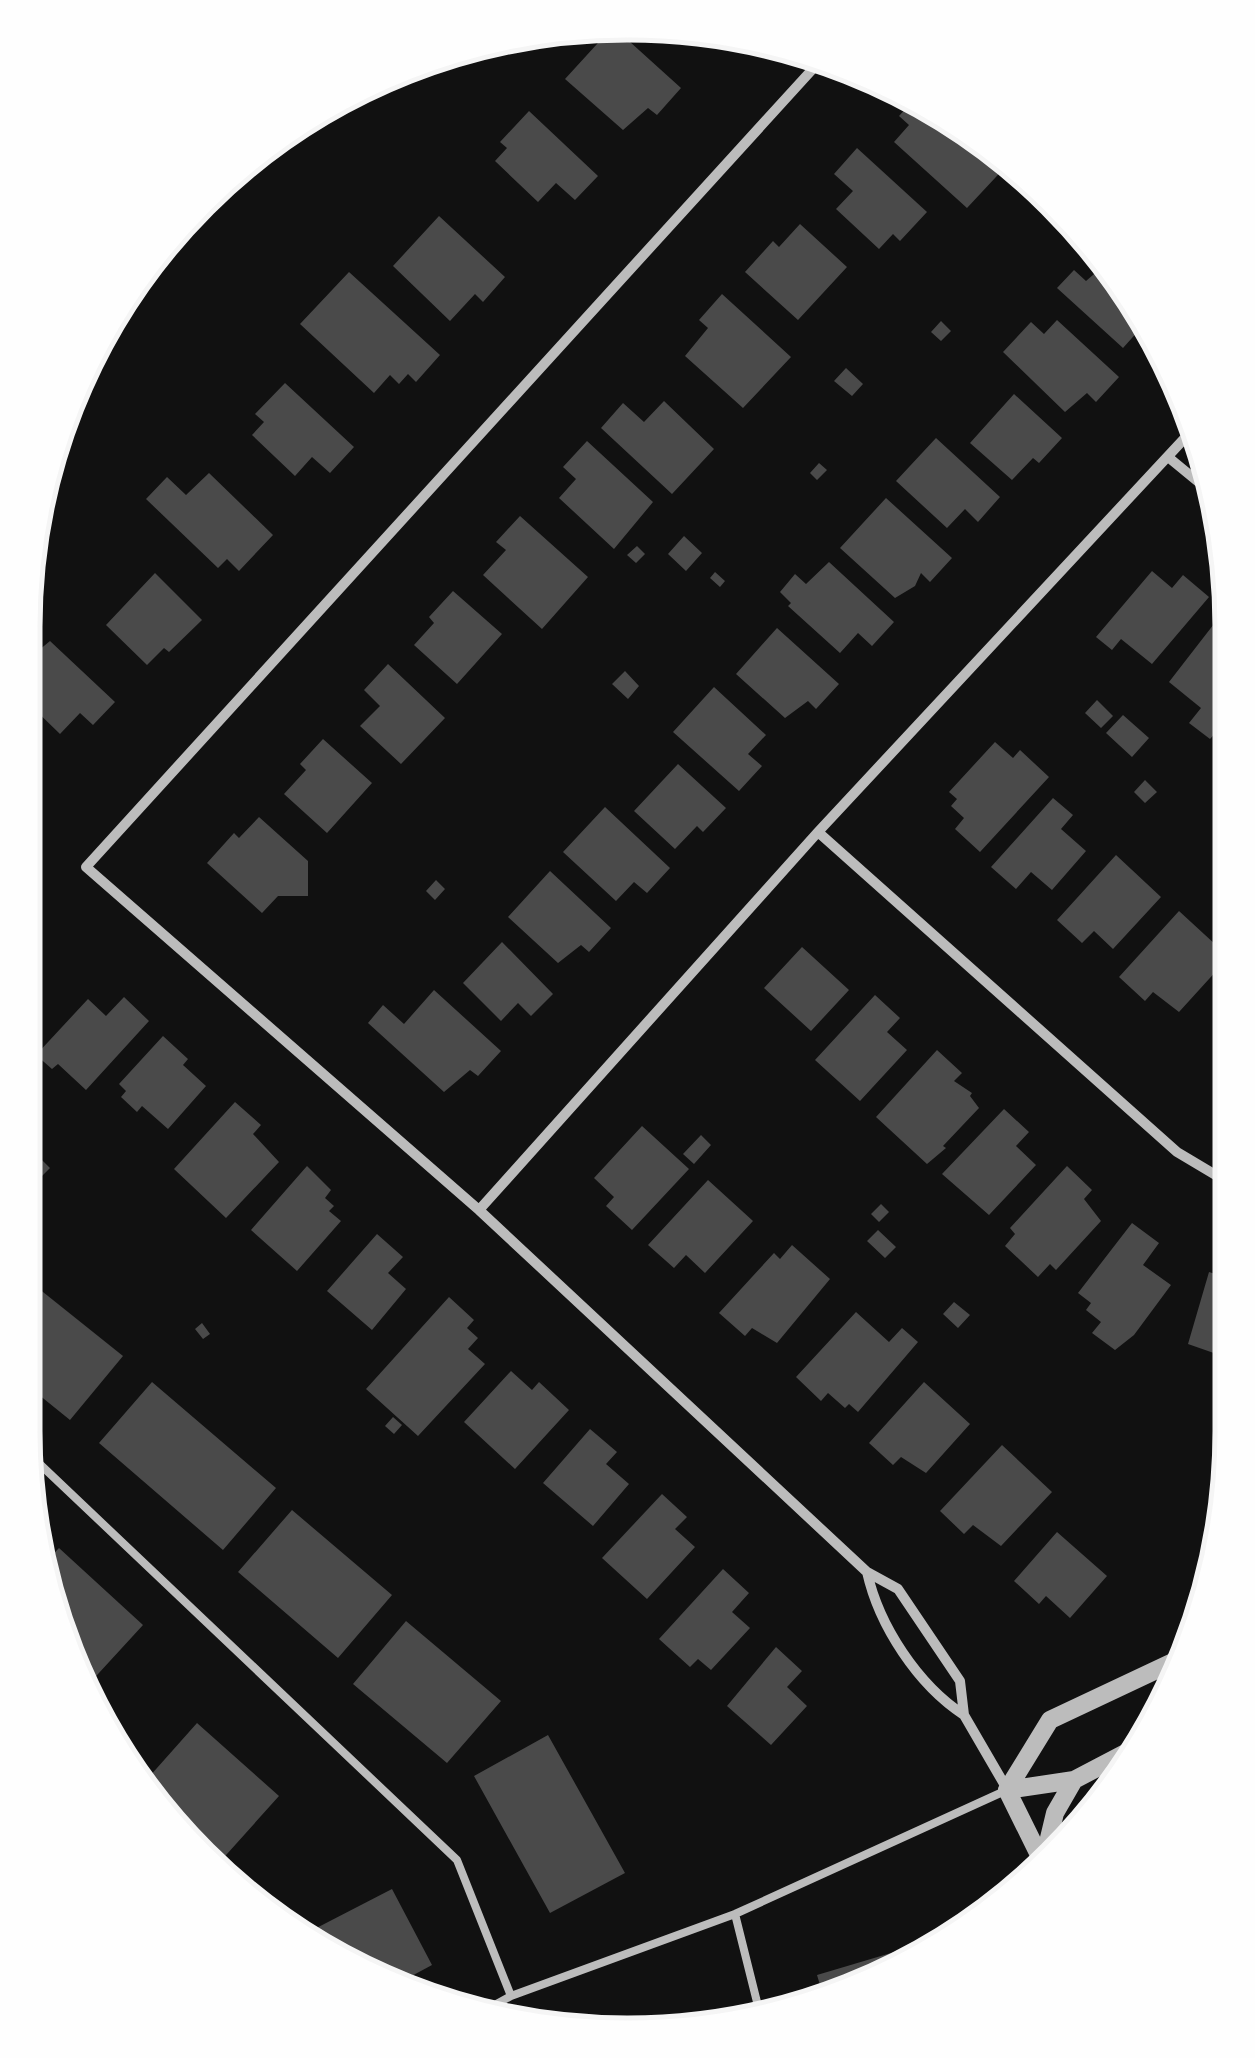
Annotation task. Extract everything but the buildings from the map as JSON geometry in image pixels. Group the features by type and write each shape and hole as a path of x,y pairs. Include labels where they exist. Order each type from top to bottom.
{"street":[{"path":"812,70 86,867 479,1210 867,1572 898,1588 960,1681 964,1715 1008,1790 1037,1851"},
{"path":"479,1210 818,832 1184,439"},
{"path":"1168,457 1196,481"},
{"path":"818,832 1177,1152 1215,1175"},
{"path":"867,1572 874,1604 934,1696 964,1715"},
{"path":"1008,1790 1050,1720 1165,1666"},
{"path":"1008,1790 1074,1780 1114,1760"},
{"path":"1048,1841 1054,1814 1074,1780"}],"lane":[{"path":"41,1466 457,1860 511,1996"},
{"path":"498,2003 735,1914 1008,1790"},
{"path":"735,1914 757,2003"}]}
